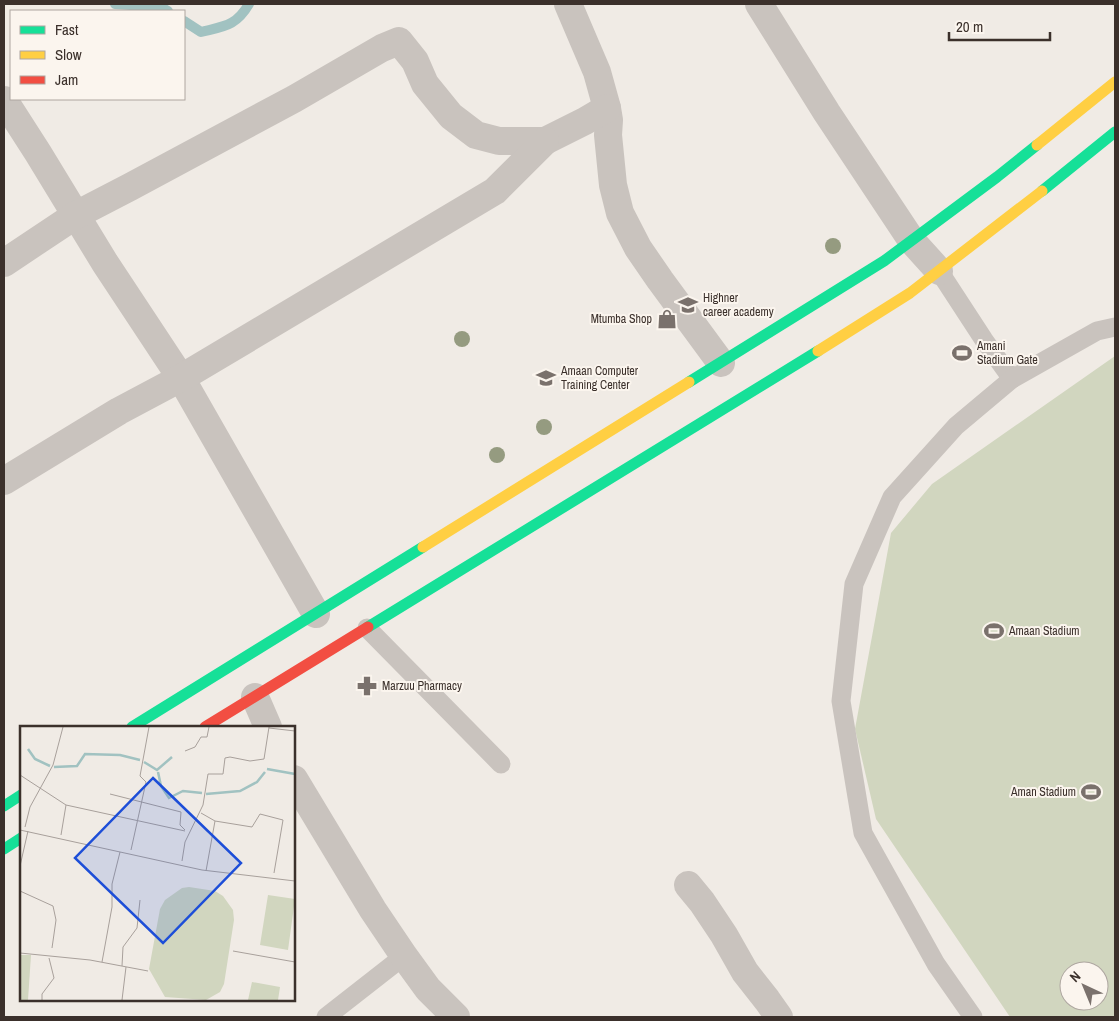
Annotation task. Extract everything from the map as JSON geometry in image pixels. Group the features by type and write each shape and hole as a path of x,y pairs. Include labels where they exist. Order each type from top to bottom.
{"main road":[{"path":"134,726 721,364 884,261 997,177 1115,82"},
{"path":"207,726 910,293 1022,207 1115,132"},
{"path":"4,806 20,796"},
{"path":"4,849 20,839"}],"street":[{"path":"568,4 597,72 607,108 613,185 620,213 638,248 721,364"},
{"path":"759,4 827,113 912,241 939,271"},
{"path":"4,263 76,215 130,188 294,99 382,48 399,41 414,62 425,84 451,116 476,135 499,141 545,141"},
{"path":"4,100 105,263 181,378 316,614"},
{"path":"4,481 119,411 181,378 495,191 545,141 607,108"},
{"path":"255,697 268,726"},
{"path":"295,781 373,910 404,956 428,989 456,1017"},
{"path":"688,885 724,935 745,972 780,1017"}],"lane":[{"path":"939,271 1012,380"},
{"path":"973,1017 936,964 864,833 841,700 854,584 892,497 956,426 1012,380 1097,331 1115,327"},
{"path":"367,628 501,764"},
{"path":"326,1017 404,956"}],"green space":[{"name":"Amaan Stadium","path":"1115,356 1115,1017 1010,1017 876,819 855,729 891,533 932,484"}],"waterway":[{"path":"115,4 161,7 166,10"},
{"path":"185,22 201,32 217,28 234,21 249,4"}],"traffic: fast":[{"path":"1042,191 1115,132"},
{"path":"689,382 884,261 1037,145"},
{"path":"368,627 818,351"},
{"path":"134,726 423,547"},
{"path":"4,806 20,796"},
{"path":"4,849 20,839"}],"traffic: slow":[{"path":"1037,145 1115,82"},
{"path":"818,351 910,293 1042,191"},
{"path":"423,547 689,382"}],"traffic: jam":[{"path":"207,726 368,627"}],"place":[{"name":"Highner career academy","path":"688,305"},
{"name":"Mtumba Shop","path":"667,319"},
{"name":"Amani Stadium Gate","path":"962,353"},
{"name":"Amaan Computer Training Center","path":"546,378"},
{"name":"Amaan Stadium","path":"994,631"},
{"name":"Marzuu Pharmacy","path":"367,686"},
{"name":"Aman Stadium","path":"1091,792"}]}
